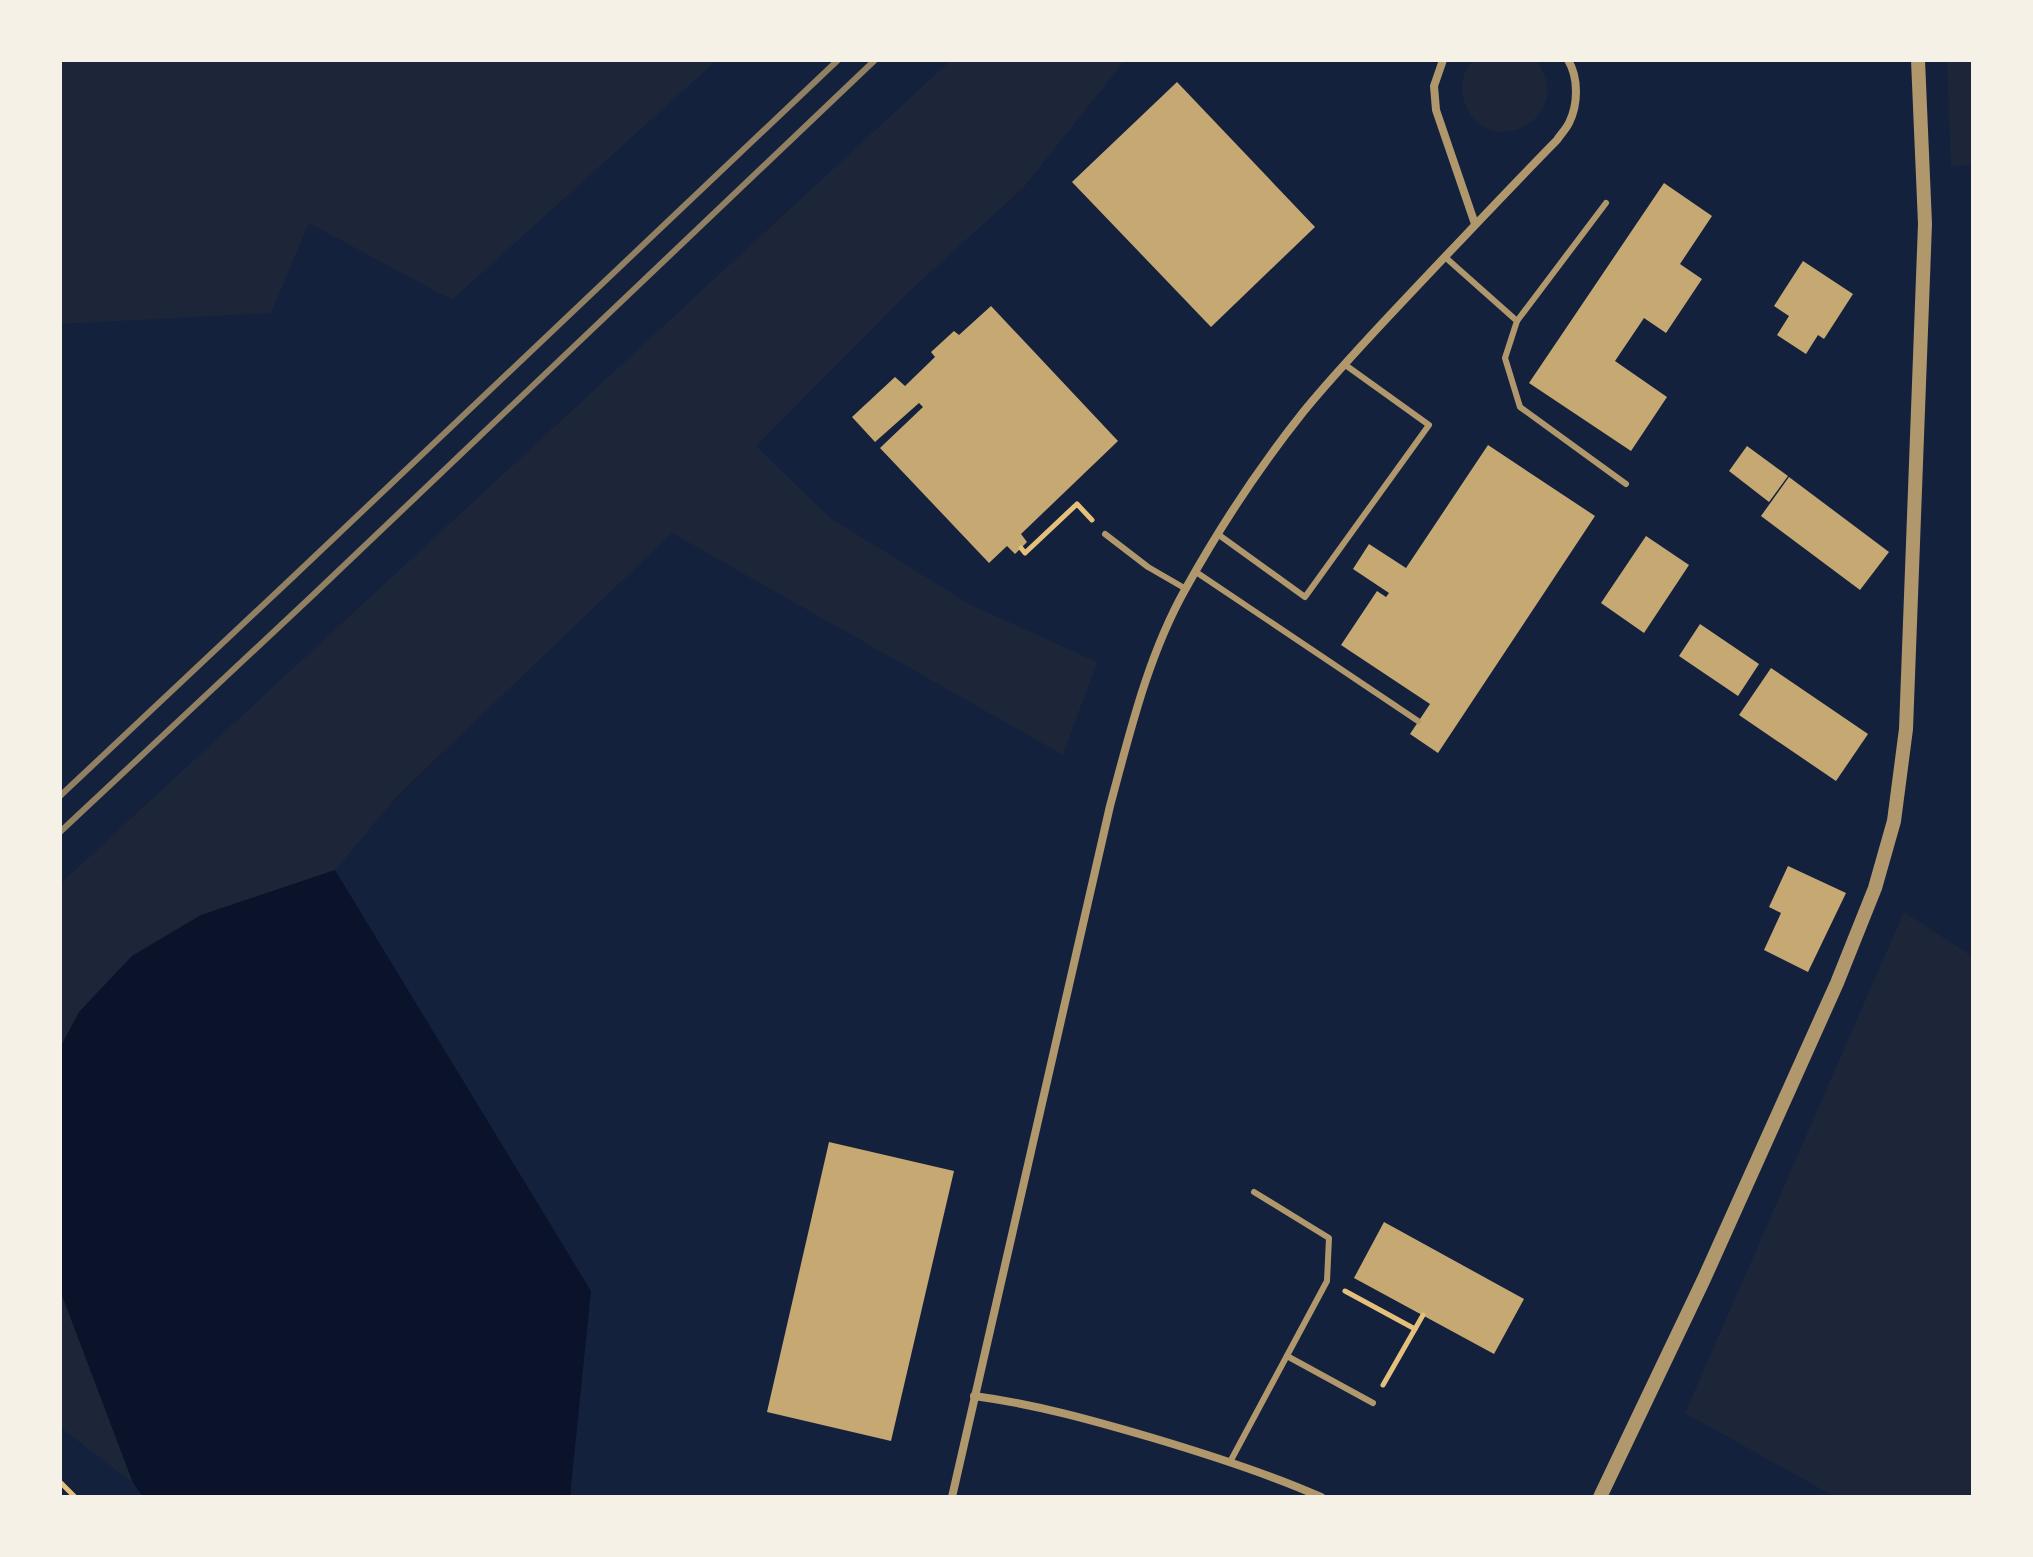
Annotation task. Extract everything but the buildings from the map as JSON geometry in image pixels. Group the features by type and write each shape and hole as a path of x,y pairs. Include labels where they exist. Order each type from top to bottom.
{"street":[{"path":"1443,60 1434,86 1436,110 1475,224"},
{"path":"952,1497 1110,806 1136,709 1160,644 1196,572 1261,469 1303,412 1344,364 1569,124 1576,88 1568,60"},
{"path":"1600,1497 1704,1279 1837,983 1875,888 1894,821 1907,714 1925,224 1918,60"},
{"path":"974,1396 1101,1422 1230,1462 1318,1496"}],"lane":[{"path":"1606,203 1517,321 1505,358 1520,407 1626,484"},
{"path":"1445,257 1517,321"},
{"path":"1219,535 1305,597 1429,425 1344,364"},
{"path":"1105,534 1148,567 1186,589"},
{"path":"1196,572 1418,721"},
{"path":"1230,1462 1327,1281 1329,1238 1254,1192"},
{"path":"1287,1356 1373,1403"}],"path":[{"path":"1021,548 1025,553 1077,504 1105,534"},
{"path":"1327,1281 1415,1329"},
{"path":"1373,1403 1423,1315"},
{"path":"60,1482 75,1497"}],"shaded area":[{"path":"60,60 717,60 452,300 309,223 271,313 60,324"},
{"path":"951,60 1125,60 1024,187 912,289 756,446 829,517 969,604 1097,662 1063,755 672,533 399,794 335,870 201,915 132,956 79,1012 60,1048 60,884"},
{"path":"1473,60 1536,60 1546,82 1546,101 1537,116 1523,127 1506,132 1489,130 1474,119 1462,89 1464,74"},
{"path":"1947,60 1973,60 1973,165 1951,166"},
{"path":"335,870 591,1291 570,1497 143,1497 133,1483 60,1290 60,1048 79,1012 132,956 201,915"},
{"path":"1904,912 1973,957 1973,1497 1835,1497 1685,1413"},
{"path":"60,1290 133,1483 60,1427"}],"railway":[{"path":"60,796 838,60"},
{"path":"60,832 875,60"}]}
